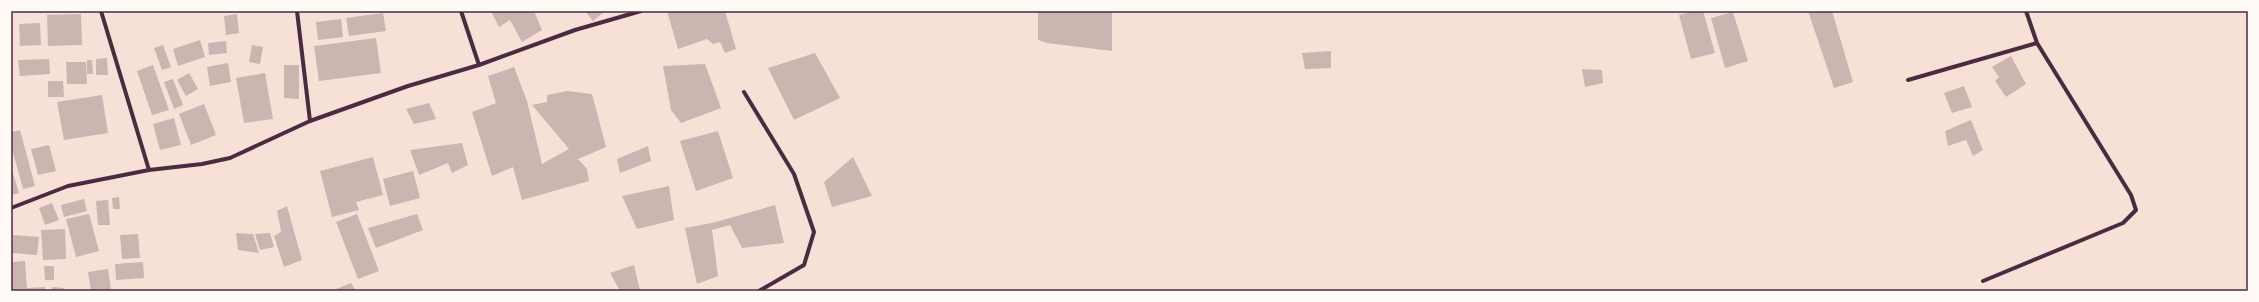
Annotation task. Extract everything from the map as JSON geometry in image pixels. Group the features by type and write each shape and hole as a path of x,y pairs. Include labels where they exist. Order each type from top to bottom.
{"street":[{"path":"101,11 149,170"},
{"path":"297,11 310,122"},
{"path":"461,11 479,64"},
{"path":"11,208 68,186 149,170 202,164 230,158 310,122 408,86 479,64 576,30 641,11"},
{"path":"1983,280 2123,223 2136,210 2131,195 2037,43 2026,11"},
{"path":"1908,80 2037,43"},
{"path":"744,92 794,174 814,232 804,265 759,291"}],"building":[{"path":"491,11 534,11 542,30 522,42 510,20 499,27"},
{"path":"585,11 605,11 593,21"},
{"path":"667,11 725,11 736,49 725,53 720,42 713,44 707,39 678,49"},
{"path":"1038,11 1112,11 1112,51 1047,43 1038,40"},
{"path":"1694,11 1703,11 1715,53 1691,59 1679,15"},
{"path":"1808,11 1832,11 1853,82 1834,88"},
{"path":"1733,12 1748,61 1725,68 1711,18"},
{"path":"383,13 386,31 349,36 346,18"},
{"path":"81,14 82,45 48,46 47,15"},
{"path":"237,14 239,33 226,35 224,16"},
{"path":"341,19 343,37 318,40 316,22"},
{"path":"40,23 41,45 20,46 19,24"},
{"path":"376,38 381,73 319,81 314,46"},
{"path":"200,40 205,57 178,66 173,49"},
{"path":"226,41 227,53 209,55 208,43"},
{"path":"163,45 171,67 162,70 154,48"},
{"path":"252,45 263,47 260,64 249,62"},
{"path":"1331,51 1331,68 1305,69 1302,53"},
{"path":"815,53 840,98 794,120 768,68"},
{"path":"2011,56 2026,84 2006,97 1995,81 1999,77 1992,67"},
{"path":"107,58 108,75 96,75 96,59"},
{"path":"49,59 50,74 20,76 18,60"},
{"path":"87,60 92,60 93,74 87,74"},
{"path":"66,62 86,62 87,84 67,84"},
{"path":"228,63 231,82 210,86 207,67"},
{"path":"705,64 721,108 681,123 671,110 663,66"},
{"path":"153,65 169,110 152,115 137,71"},
{"path":"284,65 299,65 299,99 284,98"},
{"path":"514,67 527,101 542,164 569,149 532,105 547,102 547,95 567,91 592,94 606,147 578,159 587,169 589,181 522,200 513,167 492,176 472,112 496,103 488,76"},
{"path":"1582,69 1602,70 1603,83 1585,87"},
{"path":"189,73 198,89 186,96 177,80"},
{"path":"265,73 273,119 244,123 236,78"},
{"path":"173,79 183,105 174,109 164,82"},
{"path":"48,81 63,81 64,97 48,97"},
{"path":"1964,86 1972,107 1952,113 1944,93"},
{"path":"102,95 108,133 64,140 57,102"},
{"path":"429,103 436,119 414,124 406,109"},
{"path":"204,104 216,135 191,145 179,114"},
{"path":"174,118 181,145 160,150 153,124"},
{"path":"1971,120 1983,150 1973,156 1966,140 1948,146 1945,131"},
{"path":"20,130 35,186 23,189 11,145 11,132"},
{"path":"718,131 733,178 696,191 680,141"},
{"path":"462,143 468,165 452,173 448,163 419,175 410,150"},
{"path":"49,145 56,171 38,175 31,149"},
{"path":"648,146 651,161 620,173 617,159"},
{"path":"373,157 383,195 356,202 359,210 332,217 320,171"},
{"path":"853,157 872,196 832,207 824,182"},
{"path":"11,167 19,193 11,195"},
{"path":"413,171 420,198 390,206 383,179"},
{"path":"669,186 674,220 637,229 622,196"},
{"path":"119,197 120,209 113,209 112,198"},
{"path":"84,199 87,211 64,217 61,205"},
{"path":"108,200 110,225 98,225 96,201"},
{"path":"52,203 59,220 45,225 39,208"},
{"path":"775,205 784,243 742,248 730,225 712,230 718,276 697,284 685,228 712,223"},
{"path":"287,206 302,260 284,267 274,236 281,232 277,211"},
{"path":"89,214 99,251 76,257 66,219"},
{"path":"357,214 379,271 358,279 336,222"},
{"path":"417,214 423,230 376,248 368,228"},
{"path":"65,229 66,259 43,260 41,230"},
{"path":"236,233 253,234 259,253 238,250"},
{"path":"270,233 274,247 260,250 255,234"},
{"path":"138,234 140,258 122,259 120,235"},
{"path":"13,235 39,237 37,255 12,253"},
{"path":"25,261 27,288 45,287 45,291 13,291 11,262"},
{"path":"143,262 144,278 116,280 115,264"},
{"path":"634,265 640,291 620,291 610,273"},
{"path":"44,266 54,266 54,280 45,280"},
{"path":"108,269 111,290 91,291 88,272"},
{"path":"351,283 356,291 331,291"},
{"path":"52,287 64,288 64,291 52,291"}]}
